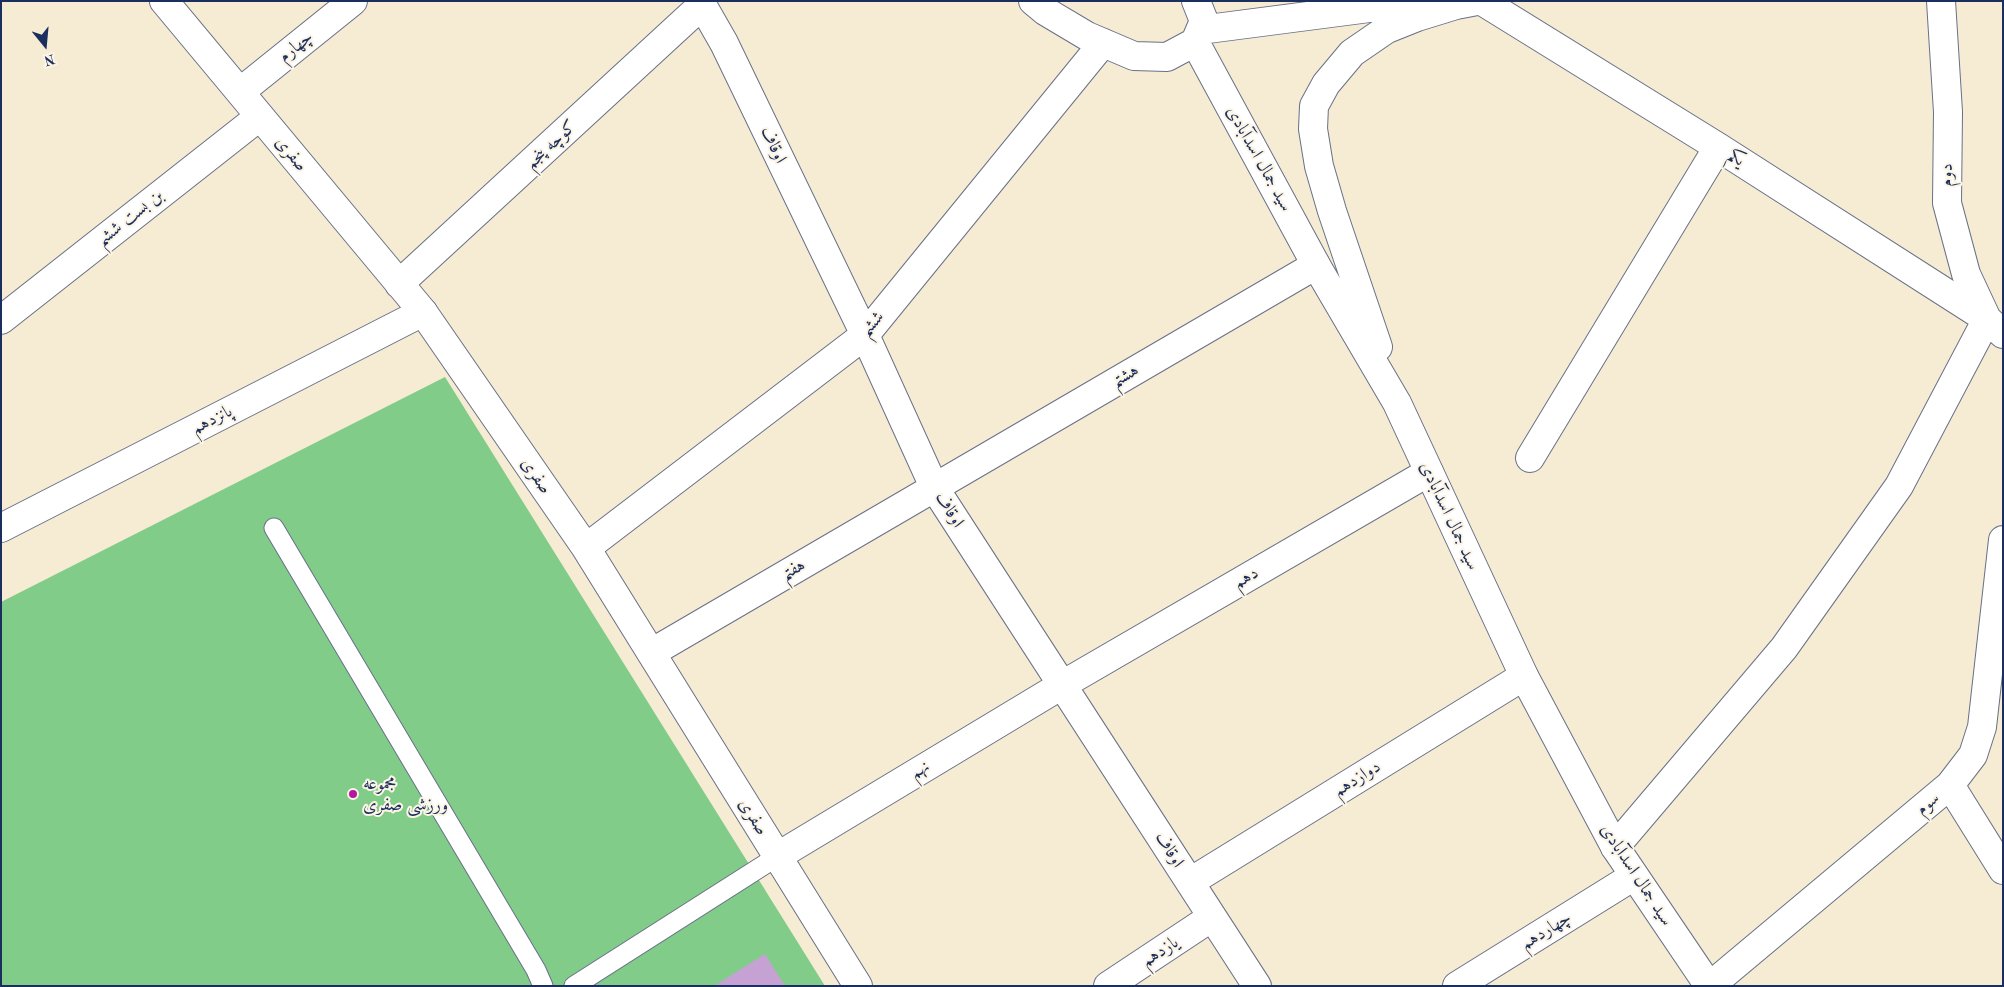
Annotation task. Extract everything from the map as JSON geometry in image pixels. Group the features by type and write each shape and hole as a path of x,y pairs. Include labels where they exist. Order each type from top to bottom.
{"street":[{"name":"صفری","path":"164,1 423,312 586,548 858,986"},
{"name":"چهارم","path":"240,92 353,1"},
{"path":"1033,1 1045,11 1087,36 1134,56 1167,57 1197,36 1423,1"},
{"path":"1196,1 1204,21 1197,36"},
{"path":"1397,403 1332,211 1319,166 1313,129 1314,106 1326,84 1352,53 1387,29 1417,17 1456,5 1478,1"},
{"name":"یکم","path":"1482,1 1718,146 1995,327"},
{"name":"دوم","path":"1941,1 1948,112 1947,203 1966,274 1995,327"},
{"name":"کوچه پنجم","path":"399,284 701,3"},
{"name":"اوقاف","path":"701,3 724,43 865,335 934,487 1257,986"},
{"name":"سید جمال اسدآبادی","path":"1197,36 1316,265 1397,403 1524,676 1615,847 1709,986"},
{"name":"ششم","path":"586,548 865,335 1103,43"},
{"name":"بن بست ششم","path":"1,320 259,117"},
{"path":"1530,458 1718,146"},
{"name":"هشتم","path":"934,487 1316,265"},
{"name":"پانزدهم","path":"1,528 423,312"},
{"path":"1615,847 1784,648 1893,494 1995,327"},
{"name":"دهم","path":"1062,685 1429,472"},
{"name":"هفتم","path":"651,654 934,487"},
{"name":"سوم","path":"1709,986 1950,785 1974,755 1992,725 2003,540"},
{"name":"دوازدهم","path":"1190,882 1524,676"},
{"name":"نهم","path":"778,856 1062,685"},
{"path":"1950,785 2003,870"},
{"name":"چهاردهم","path":"1457,986 1634,876"},
{"name":"یازدهم","path":"1108,986 1212,917"}],"lane":[{"path":"274,528 536,970 543,986"},
{"path":"574,986 778,856"}],"green space":[{"name":"مجموعه ورزشی صفری","path":"445,377 825,986 1,986 1,602"}],"building":[{"path":"765,954 785,986 714,986"}],"place":[{"name":"مجموعه ورزشی صفری","path":"353,794"}]}
